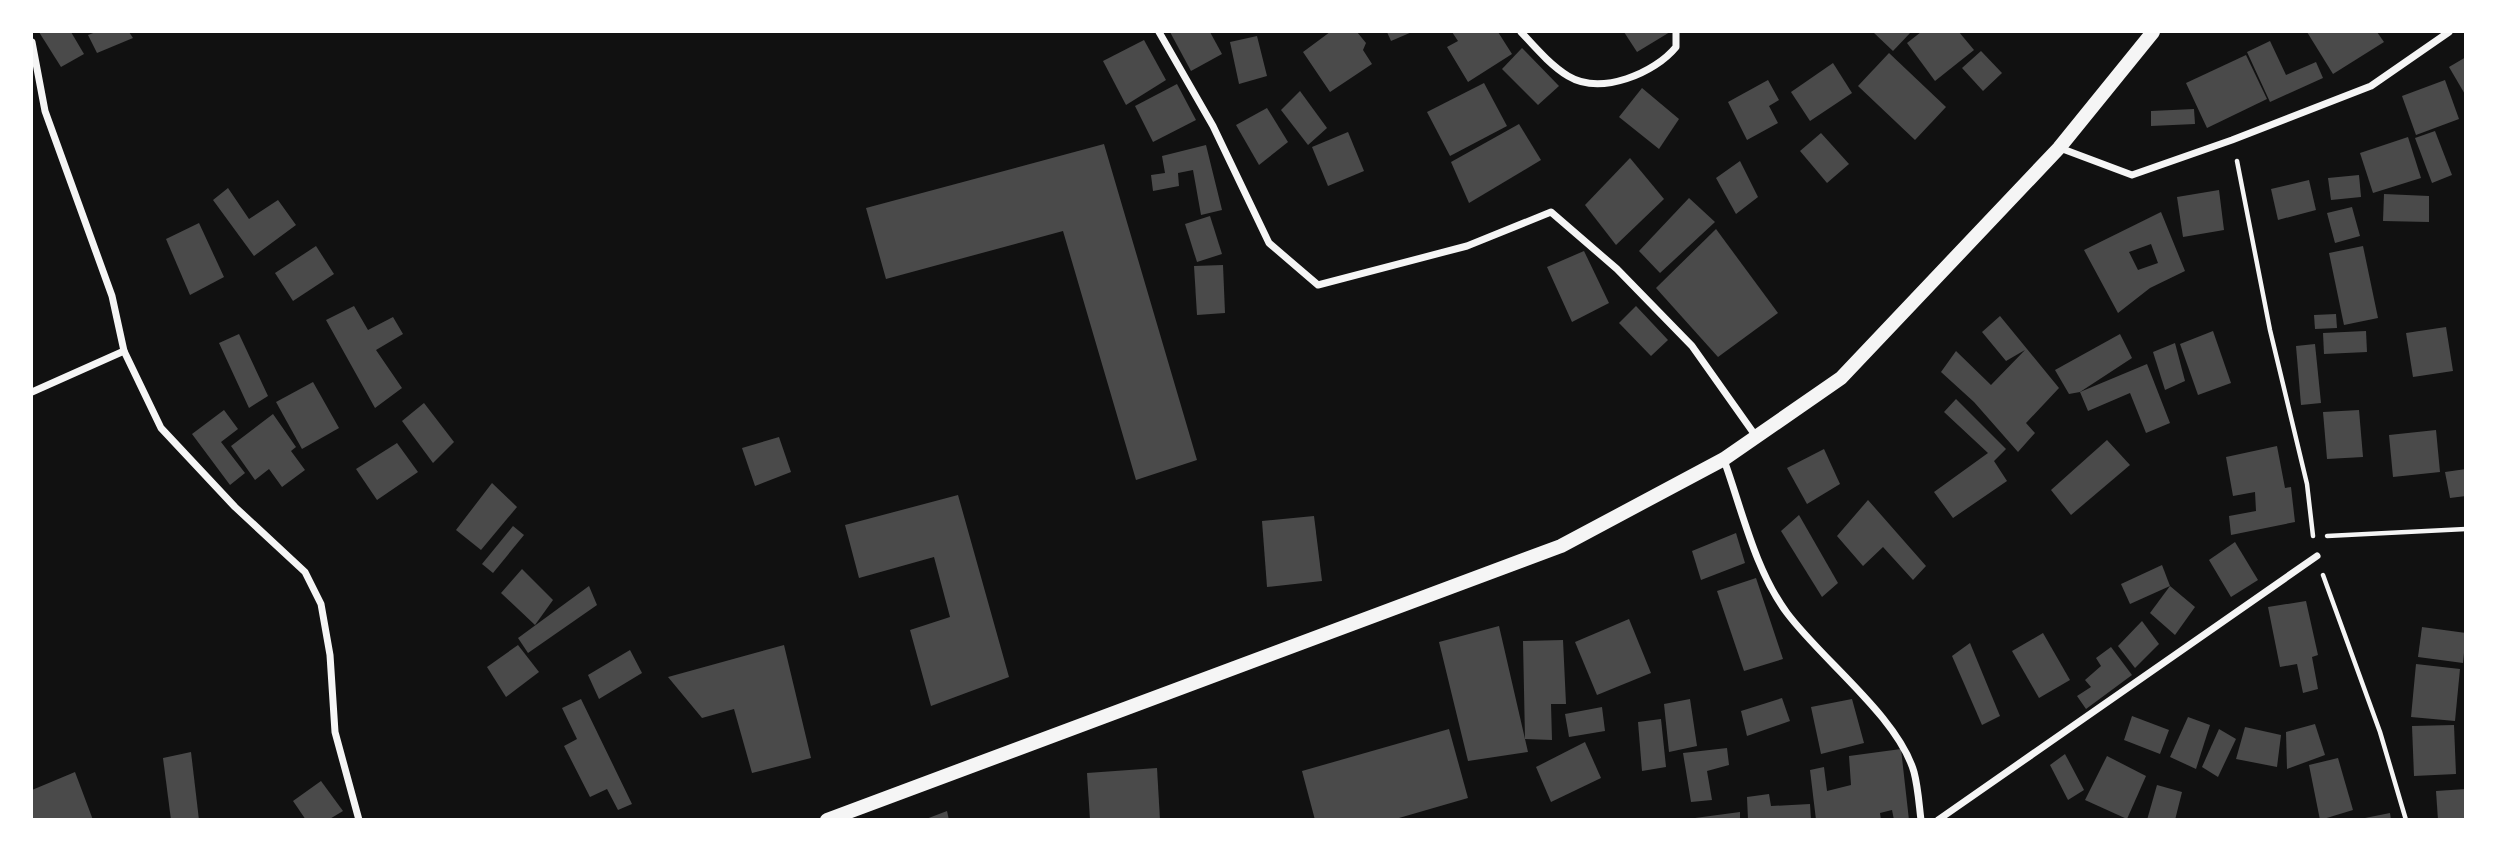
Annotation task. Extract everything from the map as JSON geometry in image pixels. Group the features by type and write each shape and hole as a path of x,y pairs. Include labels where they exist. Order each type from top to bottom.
{"main road":[{"path":"827,820 1561,546 1724,459 1841,378 2059,148 2153,32"}],"street":[{"path":"1159,32 1213,126 1269,243 1318,285 1467,246 1551,212 1617,268 1692,346 1755,435"},
{"path":"1521,32 1544,57 1570,78 1591,83 1621,80 1645,71 1667,58 1676,47 1676,32"},
{"path":"2059,148 2132,175 2371,86 2449,32"},
{"path":"32,43 45,111 112,296 124,351 161,428 235,507 305,572 321,604 330,655 335,732 359,820"},
{"path":"32,392 124,351"},
{"path":"1724,459 1760,563 1786,612 1892,731 1914,770 1922,820"},
{"path":"1938,820 2316,556"}],"path":[{"path":"2232,140 2270,330 2307,484 2316,556 2381,732 2406,820"},
{"path":"2314,536 2466,529"}],"building":[{"path":"39,32 71,32 84,54 61,67"},
{"path":"96,32 129,32 133,38 97,53 88,35"},
{"path":"1170,32 1210,32 1222,54 1191,71"},
{"path":"1330,32 1357,32 1366,43 1363,50 1372,64 1330,92 1303,52"},
{"path":"1387,32 1412,32 1391,41"},
{"path":"1452,32 1498,32 1512,54 1468,82 1447,47 1458,41"},
{"path":"1624,32 1670,32 1637,52"},
{"path":"1873,32 1911,32 1893,51"},
{"path":"1921,32 1959,32 1974,50 1935,81 1907,43"},
{"path":"2307,32 2377,32 2384,42 2333,74"},
{"path":"1257,36 1267,76 1239,84 1230,42"},
{"path":"1144,40 1166,80 1126,105 1103,61"},
{"path":"2270,41 2286,75 2316,62 2323,78 2270,102 2247,52"},
{"path":"1522,48 1559,86 1538,105 1502,69"},
{"path":"1981,51 2002,73 1983,91 1962,68"},
{"path":"1889,53 1946,107 1915,140 1858,86"},
{"path":"2246,55 2267,99 2207,128 2186,83"},
{"path":"2466,57 2466,96 2449,67"},
{"path":"1833,63 1852,93 1810,121 1791,92"},
{"path":"1768,80 1779,100 1769,106 1778,123 1747,140 1728,102"},
{"path":"2445,80 2459,119 2416,135 2402,96"},
{"path":"1484,83 1507,126 1450,156 1427,112"},
{"path":"1177,84 1196,120 1153,142 1135,106"},
{"path":"1642,88 1679,119 1659,149 1619,117"},
{"path":"1300,91 1327,128 1308,145 1281,110"},
{"path":"1267,108 1288,142 1259,165 1236,125"},
{"path":"2194,109 2195,124 2151,126 2151,111"},
{"path":"1519,124 1541,160 1469,203 1451,162"},
{"path":"2435,131 2452,175 2432,183 2415,138"},
{"path":"1348,132 1364,171 1328,186 1312,147"},
{"path":"1821,133 1849,164 1827,183 1800,151"},
{"path":"2408,137 2421,178 2373,193 2360,153"},
{"path":"1104,144 1197,460 1136,480 1063,231 886,279 866,208"},
{"path":"1206,145 1222,210 1201,215 1193,170 1178,173 1179,186 1153,191 1151,175 1165,173 1162,156"},
{"path":"1630,158 1664,199 1616,245 1585,205"},
{"path":"1740,161 1758,197 1736,214 1716,178"},
{"path":"2359,175 2361,197 2331,200 2328,178"},
{"path":"2309,180 2316,210 2278,220 2271,189"},
{"path":"228,188 249,219 278,200 296,225 254,256 213,200"},
{"path":"2219,190 2224,230 2183,237 2177,197"},
{"path":"2384,194 2429,196 2429,222 2383,221"},
{"path":"1689,198 1715,222 1660,273 1639,251"},
{"path":"2352,207 2360,236 2335,243 2327,213"},
{"path":"2161,212 2185,271 2150,288 2118,313 2084,250","holes":["2151,244 2158,263 2138,270 2129,252"]},
{"path":"1210,216 1222,254 1197,262 1185,224"},
{"path":"199,223 224,277 190,295 166,239"},
{"path":"1716,229 1778,313 1718,357 1656,288"},
{"path":"316,246 334,274 293,301 275,273"},
{"path":"2363,246 2378,318 2344,325 2329,253"},
{"path":"1584,251 1609,303 1572,322 1547,267"},
{"path":"1223,265 1225,313 1197,315 1194,266"},
{"path":"354,306 368,330 393,317 403,334 376,350 402,388 375,408 326,320"},
{"path":"1636,306 1668,340 1651,356 1619,323"},
{"path":"2336,314 2337,328 2315,329 2314,315"},
{"path":"2000,316 2059,388 2026,423 2035,433 2018,452 1974,402 1941,372 1956,351 1991,385 2025,350 2006,361 1982,332"},
{"path":"2446,327 2453,371 2413,377 2406,333"},
{"path":"2213,331 2231,383 2198,395 2180,344"},
{"path":"2366,331 2367,352 2324,354 2323,333"},
{"path":"239,334 268,396 249,408 219,343"},
{"path":"2120,334 2132,358 2080,392 2069,394 2055,370"},
{"path":"2175,343 2185,381 2165,390 2153,352"},
{"path":"2315,344 2321,403 2301,405 2296,346"},
{"path":"2147,364 2170,423 2146,433 2130,393 2088,411 2080,392"},
{"path":"313,382 339,428 302,449 276,402"},
{"path":"1956,399 2006,449 1994,461 2007,481 1953,518 1934,492 1988,453 1944,412"},
{"path":"424,403 454,442 433,463 402,421"},
{"path":"224,410 238,429 221,442 245,473 230,485 192,434"},
{"path":"2359,410 2363,457 2327,459 2323,412"},
{"path":"273,414 296,447 291,451 305,470 282,487 269,469 255,480 231,446"},
{"path":"2436,430 2440,472 2393,477 2389,435"},
{"path":"779,437 791,472 755,486 742,448"},
{"path":"2107,440 2130,465 2071,515 2051,490"},
{"path":"397,443 418,472 377,500 356,469"},
{"path":"2277,446 2285,488 2291,487 2295,522 2231,535 2229,516 2256,511 2255,492 2233,496 2226,457"},
{"path":"1824,449 1840,484 1807,504 1787,468"},
{"path":"2466,469 2466,496 2450,498 2445,472"},
{"path":"492,483 517,507 481,550 456,530"},
{"path":"958,495 1009,677 931,706 910,630 950,617 934,557 859,578 845,525"},
{"path":"1868,500 1926,566 1913,580 1883,547 1863,566 1837,536"},
{"path":"1799,515 1838,583 1822,597 1781,531"},
{"path":"1314,516 1322,581 1267,587 1262,521"},
{"path":"513,526 524,535 493,573 482,564"},
{"path":"1736,533 1745,563 1701,580 1692,551"},
{"path":"2235,542 2258,580 2231,597 2209,560"},
{"path":"2162,565 2170,586 2130,604 2121,584"},
{"path":"522,569 553,600 535,625 501,593"},
{"path":"1756,578 1783,659 1744,671 1717,591"},
{"path":"589,586 597,605 528,653 518,638"},
{"path":"2170,586 2195,607 2175,635 2150,613"},
{"path":"2306,601 2318,655 2312,657 2318,689 2303,693 2297,664 2280,667 2268,607"},
{"path":"1629,619 1651,673 1597,695 1575,642"},
{"path":"2142,621 2159,644 2135,668 2118,646"},
{"path":"1499,626 1528,752 1468,761 1439,642"},
{"path":"2422,627 2466,633 2463,663 2418,657"},
{"path":"2043,633 2070,680 2039,698 2012,651"},
{"path":"1563,640 1566,704 1551,704 1552,740 1525,739 1523,641"},
{"path":"1970,643 2000,716 1982,725 1952,656"},
{"path":"518,645 539,672 506,697 487,667"},
{"path":"784,645 811,758 752,773 734,709 702,718 668,677"},
{"path":"2111,647 2132,675 2086,709 2077,696 2091,687 2085,680 2101,666 2096,658"},
{"path":"630,650 642,673 599,699 588,675"},
{"path":"2416,664 2460,669 2455,721 2411,717"},
{"path":"1782,698 1790,721 1747,736 1741,711"},
{"path":"581,699 632,804 618,810 607,789 590,797 564,746 577,739 562,708"},
{"path":"1690,699 1697,746 1669,752 1664,704"},
{"path":"1852,699 1864,743 1821,754 1811,707"},
{"path":"1602,707 1605,731 1569,737 1565,714"},
{"path":"2132,716 2169,730 2160,754 2124,740"},
{"path":"2188,717 2210,725 2196,769 2170,757"},
{"path":"1661,719 1666,767 1642,771 1638,722"},
{"path":"2315,724 2325,755 2287,769 2286,732"},
{"path":"2454,725 2456,774 2414,776 2412,726"},
{"path":"2245,727 2281,735 2277,767 2236,759"},
{"path":"1449,729 1468,798 1392,820 1315,820 1302,771"},
{"path":"2219,729 2236,739 2218,777 2202,767"},
{"path":"1585,742 1601,778 1551,802 1536,767"},
{"path":"1727,748 1729,765 1707,771 1712,800 1691,802 1683,753"},
{"path":"1901,749 1909,820 1894,820 1892,810 1880,813 1881,820 1816,820 1810,770 1824,767 1827,791 1851,785 1849,756"},
{"path":"191,752 199,820 171,820 163,758"},
{"path":"2065,754 2084,790 2068,800 2050,765"},
{"path":"2107,756 2146,776 2127,819 2085,800"},
{"path":"2338,758 2353,810 2320,820 2309,765"},
{"path":"1157,768 1160,820 1090,820 1087,773"},
{"path":"75,772 93,820 32,820 32,790"},
{"path":"321,781 343,811 328,820 306,820 293,801"},
{"path":"2157,785 2182,792 2175,820 2147,820"},
{"path":"2466,789 2466,820 2438,820 2436,791"},
{"path":"1769,794 1771,806 1810,804 1811,820 1748,820 1747,797"},
{"path":"947,811 949,820 926,820 926,819"},
{"path":"1740,812 1740,820 1695,820 1695,818"},
{"path":"2390,813 2391,820 2365,820 2365,818"}]}
